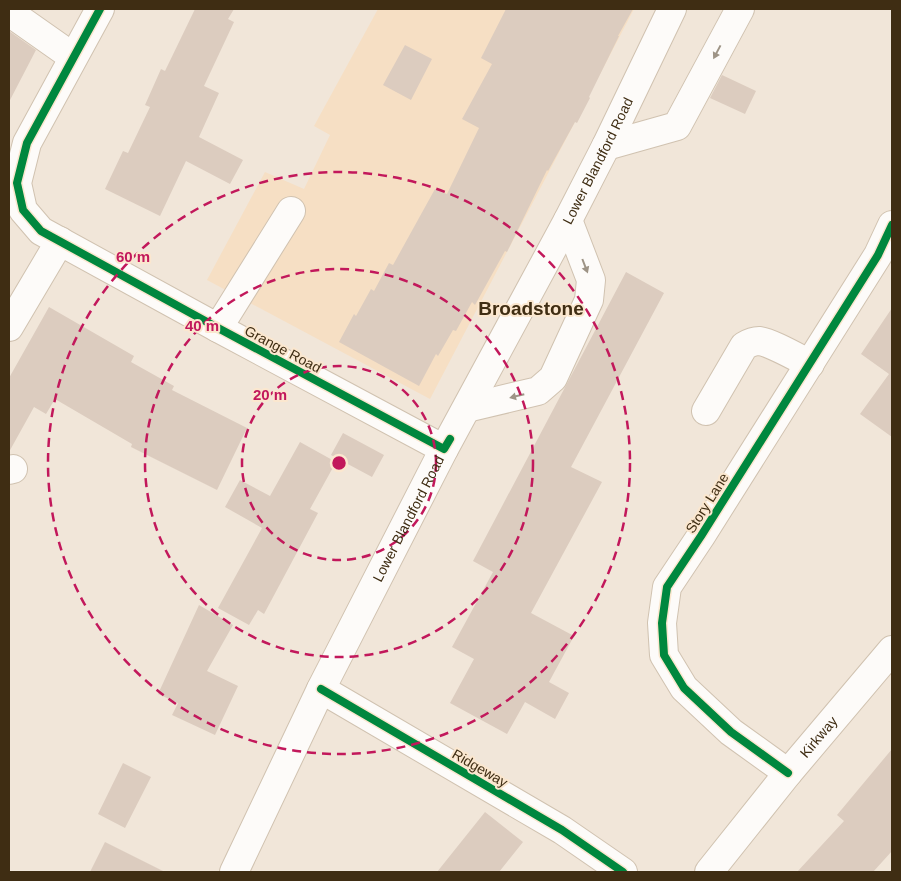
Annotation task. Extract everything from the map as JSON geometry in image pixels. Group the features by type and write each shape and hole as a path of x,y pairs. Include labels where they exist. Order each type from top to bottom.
{"street":[{"name":"Grange Road","path":"100,9 27,143 13,185 23,210 41,231 218,328 447,444"},
{"name":"Lower Blandford Road","path":"234,872 321,689 447,444 568,220 672,9"},
{"path":"606,146 677,126 740,9"},
{"path":"9,12 73,57"},
{"path":"218,328 290,211"},
{"path":"467,408 538,391 553,378 589,300 591,280 568,220"},
{"name":"Story Lane","path":"788,773 731,732 684,688 664,655 662,623 667,587 810,364 878,254 892,225"},
{"path":"9,327 60,241"},
{"path":"706,411 744,346 750,342 766,342 810,364"},
{"name":"Kirkway","path":"709,872 788,773 892,650"},
{"name":"Ridgeway","path":"321,689 562,830 623,872"}],"shaded area":[{"path":"378,9 634,9 430,399 207,280 265,172 304,189 330,135 314,126"}],"building":[{"path":"195,9 234,9 228,19 234,22 204,86 219,93 199,137 243,160 230,184 186,161 160,216 105,189 123,151 128,153 150,107 145,105 161,69 165,71"},
{"path":"506,9 633,9 618,36 590,98 577,123 575,122 547,170 507,252 505,251 475,305 472,302 456,331 453,330 438,356 436,354 419,386 339,342 354,314 356,316 371,289 374,291 389,263 393,265 435,189 447,194 479,128 462,119 492,64 481,58"},
{"path":"9,31 36,50 9,102"},
{"path":"405,45 432,59 411,100 383,85"},
{"path":"722,75 756,91 745,114 710,98"},
{"path":"626,272 664,293 571,467 602,482 531,613 574,636 549,682 569,693 555,719 525,702 507,734 450,703 474,659 452,647 493,572 473,561"},
{"path":"49,307 134,356 131,362 174,386 172,390 247,428 217,490 131,447 132,444 55,399 46,414 34,407 9,452 9,378"},
{"path":"892,308 892,437 860,414 889,374 861,354"},
{"path":"343,433 384,455 372,477 331,455"},
{"path":"300,442 336,462 310,509 318,513 264,614 258,610 249,625 218,608 262,528 225,507 240,480 270,496"},
{"path":"199,605 233,625 207,671 238,686 215,735 172,715 178,703 158,694"},
{"path":"892,749 892,851 873,872 797,872 844,821 837,815"},
{"path":"123,763 151,777 125,828 98,814"},
{"path":"485,812 523,842 499,872 437,872"},
{"path":"105,842 165,872 90,872"}],"cycle path":[{"path":"100,9 27,143 17,183 23,210 41,231 218,328 444,449 450,439"},
{"path":"788,773 731,732 684,688 664,655 662,623 667,587 878,255 892,225"},
{"path":"321,689 562,830 623,872"}],"district":[{"name":"Broadstone","path":"531,308"}]}
